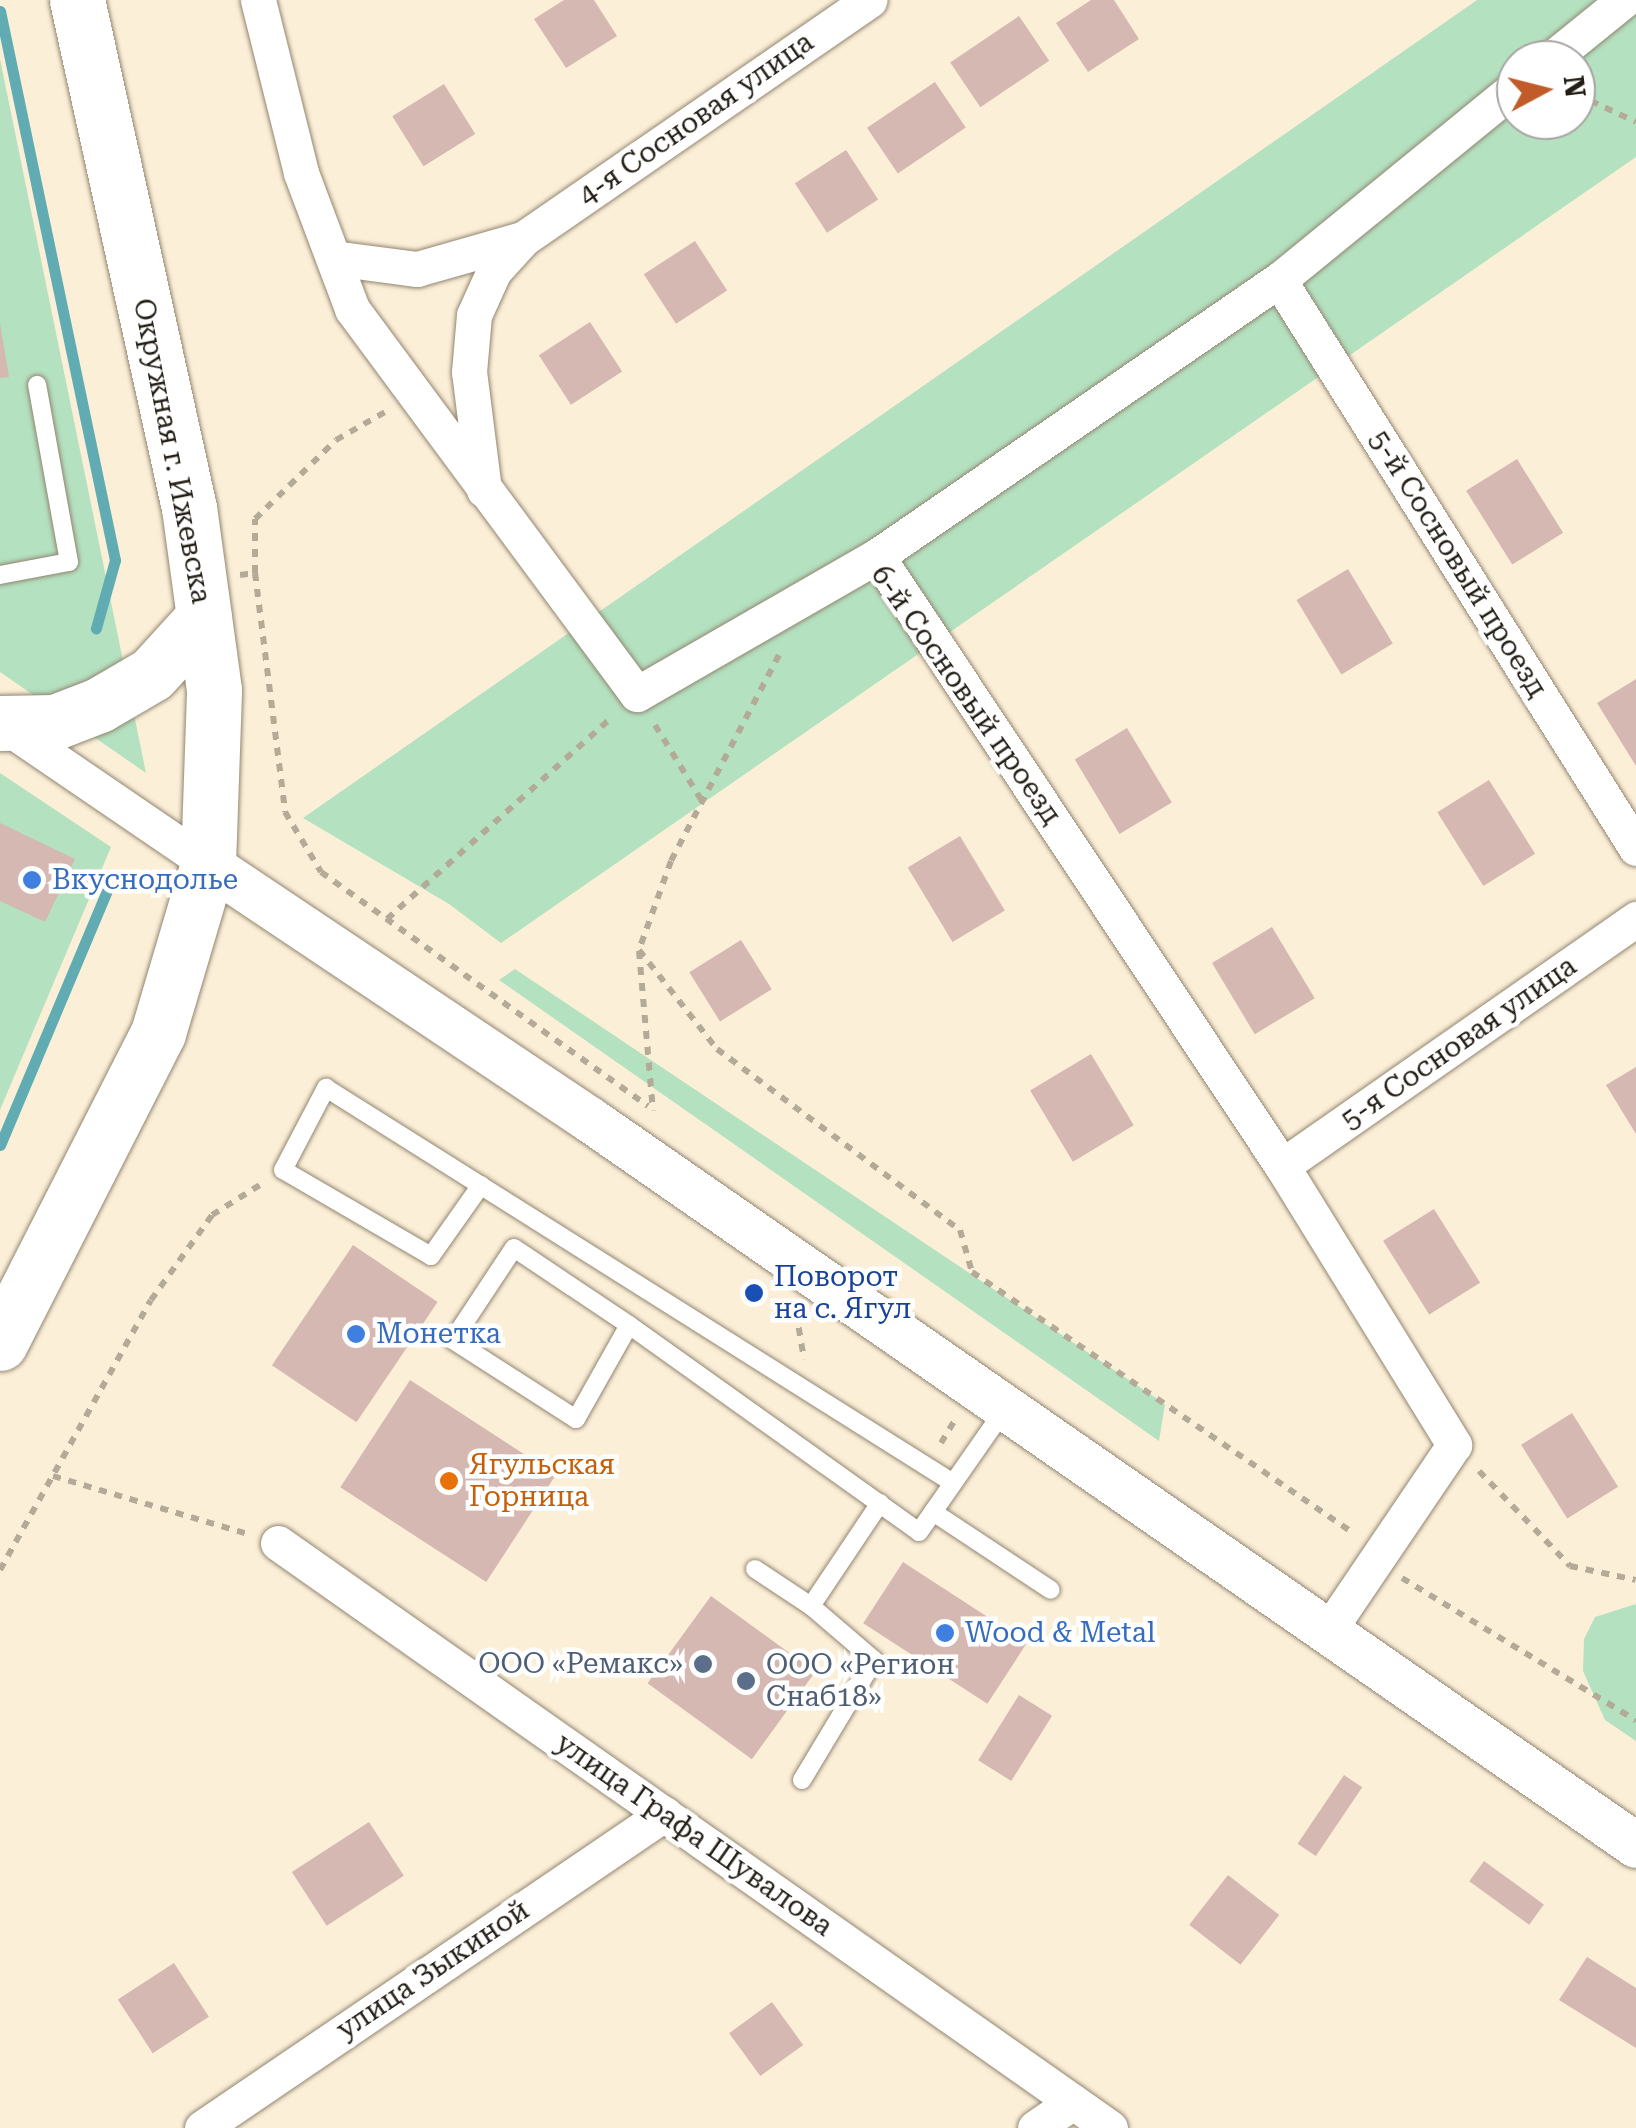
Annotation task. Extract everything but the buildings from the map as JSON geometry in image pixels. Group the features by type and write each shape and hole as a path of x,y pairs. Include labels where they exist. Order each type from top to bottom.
{"main road":[{"name":"Окружная г. Ижевска","path":"0,1343 158,1033 208,864 214,690 201,598 78,0"},
{"path":"0,722 55,722 100,705 152,674 201,598"}],"street":[{"path":"258,0 302,173 352,309 485,498 636,694"},
{"name":"4-я Сосновая улица","path":"523,239 870,0"},
{"path":"1575,40 1624,0"},
{"path":"877,556 1279,280 1496,104"},
{"path":"333,258 417,269 523,239"},
{"path":"485,498 469,372 474,315 494,272 523,239"},
{"name":"5-й Сосновый проезд","path":"1279,280 1636,848"},
{"name":"6-й Сосновый проезд","path":"636,694 877,556 1282,1166 1454,1445"},
{"path":"0,722 589,1118 1636,1844"},
{"name":"5-я Сосновая улица","path":"1282,1166 1636,919"},
{"path":"1328,1631 1454,1445"},
{"name":"улица Графа Шувалова","path":"278,1543 1110,2128"},
{"name":"улица Зыкиной","path":"202,2128 664,1814"},
{"path":"1035,2128 1073,2102"}],"lane":[{"path":"0,575 70,562 36,385"},
{"path":"480,1185 431,1256 283,1170 326,1088 803,1388 953,1483"},
{"path":"629,1325 576,1419 453,1340 514,1248 629,1325 920,1532 1005,1410"},
{"path":"811,1606 880,1503"},
{"path":"933,1512 1050,1590"},
{"path":"754,1570 811,1606 874,1660 802,1780"}],"path":[{"path":"1596,103 1636,122"},
{"path":"414,396 336,440 256,519 255,574 285,812 321,872 668,1122"},
{"path":"201,598 255,574"},
{"path":"653,1110 638,950 671,860 811,594"},
{"path":"387,918 636,694 702,801"},
{"path":"638,950 718,1049 960,1230 972,1272 1345,1522 1376,1562 1636,1720"},
{"path":"0,1570 151,1300 212,1215 283,1170"},
{"path":"790,1292 804,1347 803,1388"},
{"path":"920,1462 946,1439 958,1416"},
{"path":"1454,1445 1570,1566 1636,1580"},
{"path":"53,1476 278,1543"}],"green space":[{"path":"1477,0 1636,0 1636,157 501,943 449,904 303,818"},
{"path":"0,59 146,773 0,672"},
{"path":"0,773 111,847 0,1110"},
{"path":"515,969 1165,1404 1159,1441 499,980"},
{"path":"1636,1604 1636,1741 1605,1720 1583,1671 1584,1639 1595,1617"}],"waterway":[{"path":"0,11 115,560 96,628"},
{"path":"0,1145 112,879"}],"place":[{"name":"Вкуснодолье","path":"32,880"},
{"name":"Поворот на с. Ягул","path":"754,1293"},
{"name":"Монетка","path":"356,1334"},
{"name":"Ягульская Горница","path":"449,1481"},
{"name":"Wood & Metal","path":"945,1633"},
{"name":"ООО «Ремакс»","path":"703,1664"},
{"name":"ООО «Регион Снаб18»","path":"746,1681"}]}
